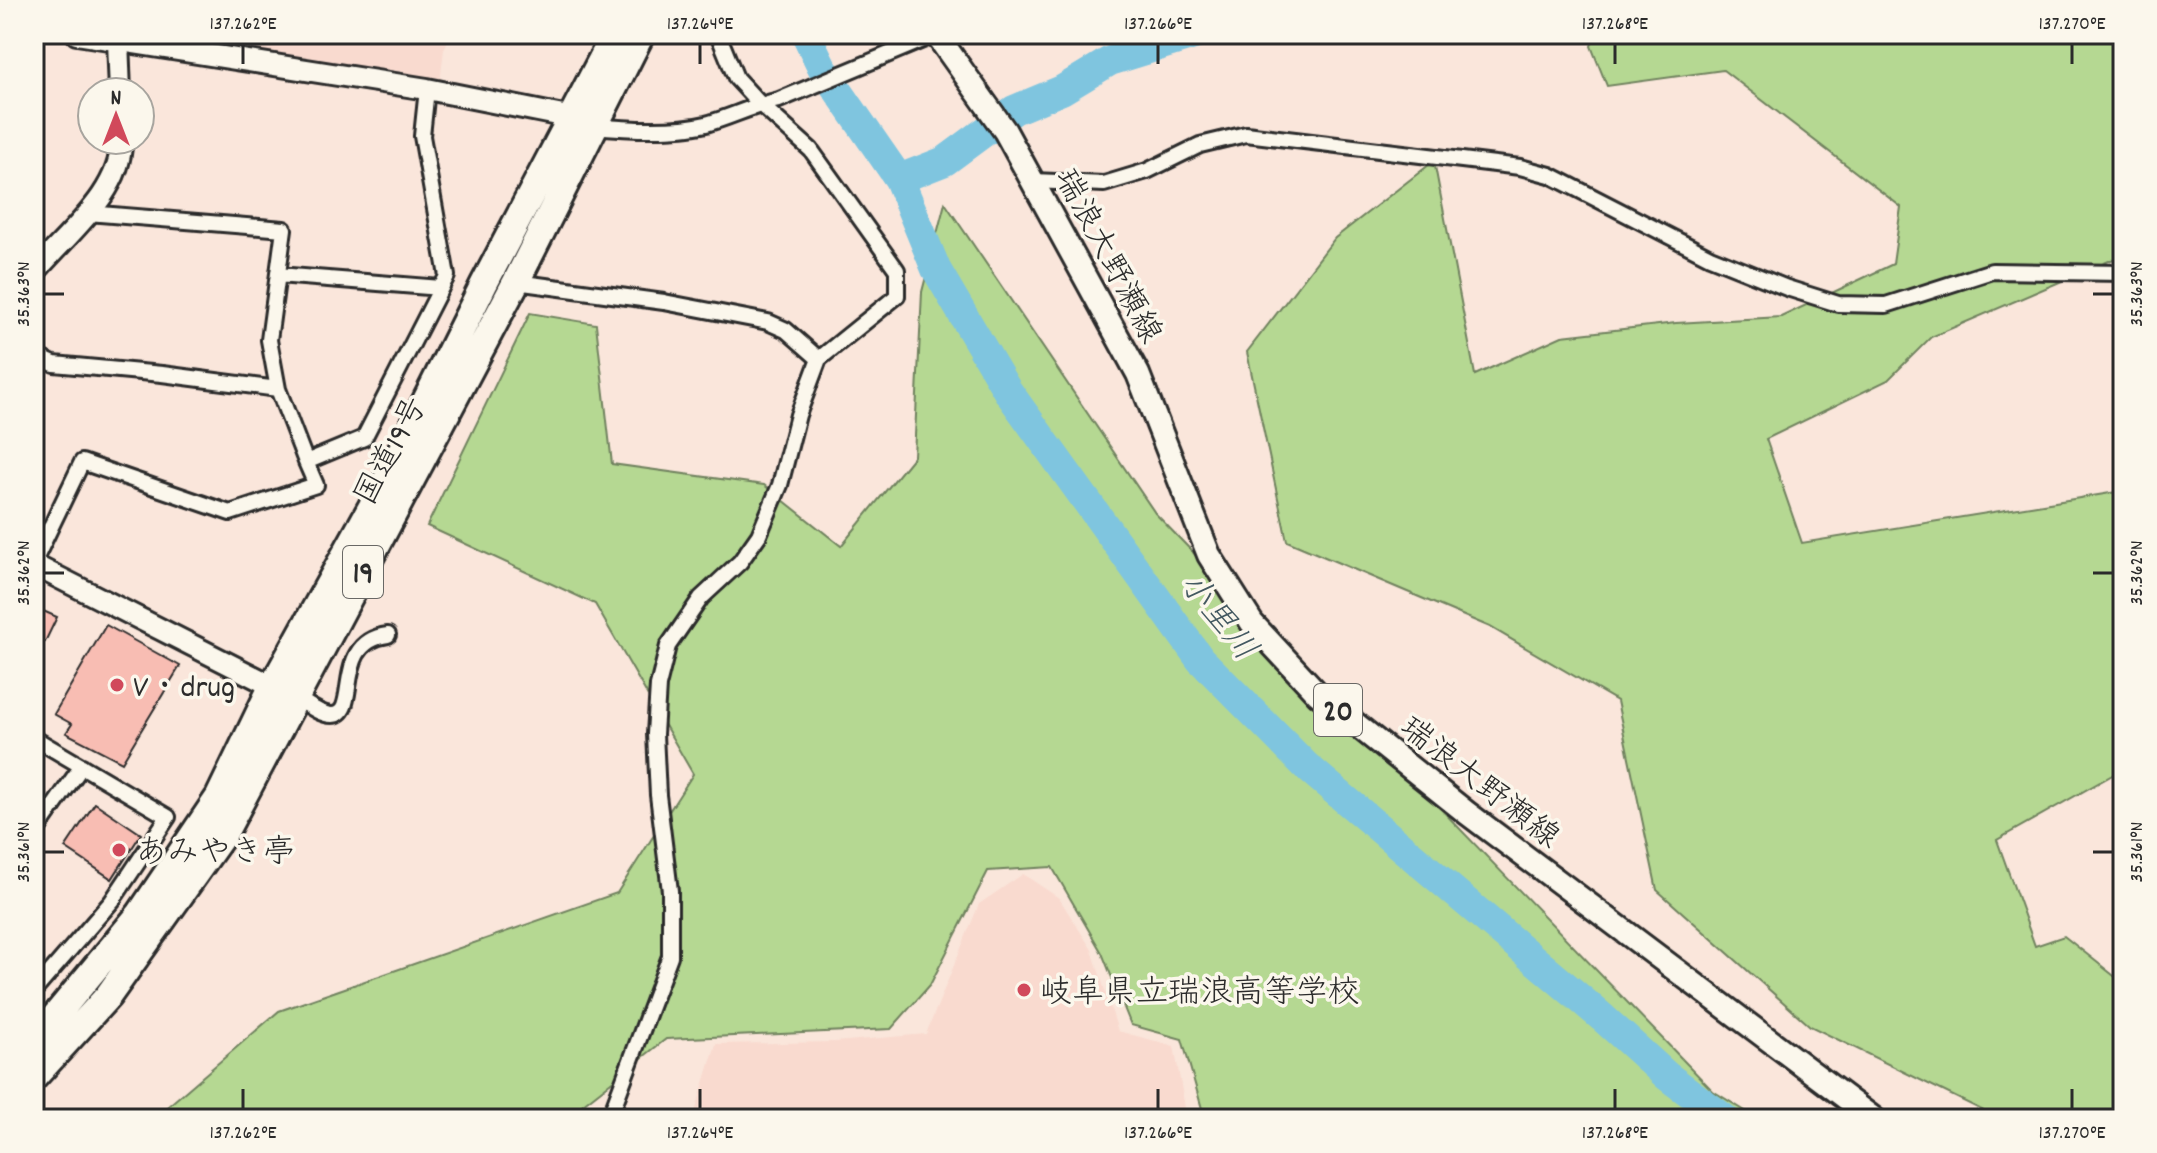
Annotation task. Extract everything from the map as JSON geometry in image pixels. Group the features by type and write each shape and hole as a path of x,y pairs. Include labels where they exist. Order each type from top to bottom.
{"highway":[{"name":"国道19号","path":"34,1077 108,996 224,833 516,282 583,122 615,34"},
{"name":"国道19号","path":"34,1042 140,914 219,797 272,687 386,481 484,284 641,34"}],"main road":[{"name":"瑞浪大野瀬線","path":"937,34 1005,131 1138,374 1209,555 1252,623 1318,694 1467,813 1874,1119"}],"street":[{"path":"77,34 427,89 583,122 659,128 705,124 779,100 937,34"},
{"path":"609,1119 670,956 670,891 658,795 655,734 658,686 668,646 701,598 740,562 759,535 780,485 798,415 819,359 897,296 897,270 811,150 736,78 718,34"},
{"path":"118,40 119,76"},
{"path":"306,462 364,438 447,276 422,136 427,89"},
{"path":"1033,181 1104,184 1147,171 1200,145 1246,134 1520,167 1550,175 1710,257 1787,288 1838,304 1886,305 1992,271 2123,273"},
{"path":"35,271 103,196 121,156"},
{"path":"88,213 284,229 269,340 278,389 316,485 230,513 82,462 34,564 327,714 340,712 345,705 358,649 365,642 388,635"},
{"path":"278,275 441,288"},
{"path":"516,282 664,302 768,322 786,330 819,359"},
{"path":"34,355 54,364 278,389"},
{"path":"34,738 168,817 112,901 34,991"},
{"path":"34,834 82,766"}],"shaded area":[{"path":"112,34 451,34 444,49 440,83"},
{"name":"岐阜県立瑞浪高等学校","path":"1023,874 1059,898 1092,950 1118,1031 1174,1046 1187,1119 693,1119 716,1044 835,1042 926,1034 979,904"}],"green space":[{"path":"1595,34 2123,34 2123,255 1931,337 1888,380 1766,439 1802,543 2123,491 2123,769 1997,840 2035,946 2064,936 2123,983 2123,1119 2000,1119 1810,1026 1657,890 1617,701 1490,627 1287,541 1247,352 1335,238 1434,161 1475,375 1562,336 1676,323 1781,317 1893,264 1901,207 1723,70 1607,86 1591,46"},
{"path":"945,203 1155,513 1713,1091 1758,1119 1205,1119 1182,1039 1131,1025 1102,953 1052,867 988,871 930,985 891,1029 666,1039 564,1119 153,1119 279,1011 617,893 693,774 595,604 427,526 530,313 596,324 612,464 764,485 841,546 914,456 922,292"}],"building":[{"path":"34,607 57,617 45,642 34,637"},
{"path":"106,625 180,666 122,762 66,733 72,724 54,714"},
{"path":"95,803 141,834 112,879 65,848"}],"waterway":[{"name":"小里川","path":"806,34 823,69 899,179 936,269 1007,390 1200,659 1306,766 1667,1076 1725,1119"},
{"path":"899,179 945,161 1014,110 1062,90 1110,61 1197,34"}],"place":[{"name":"V・drug","path":"117,685"},
{"name":"あみやき亭","path":"119,850"},
{"name":"岐阜県立瑞浪高等学校","path":"1024,990"}]}
